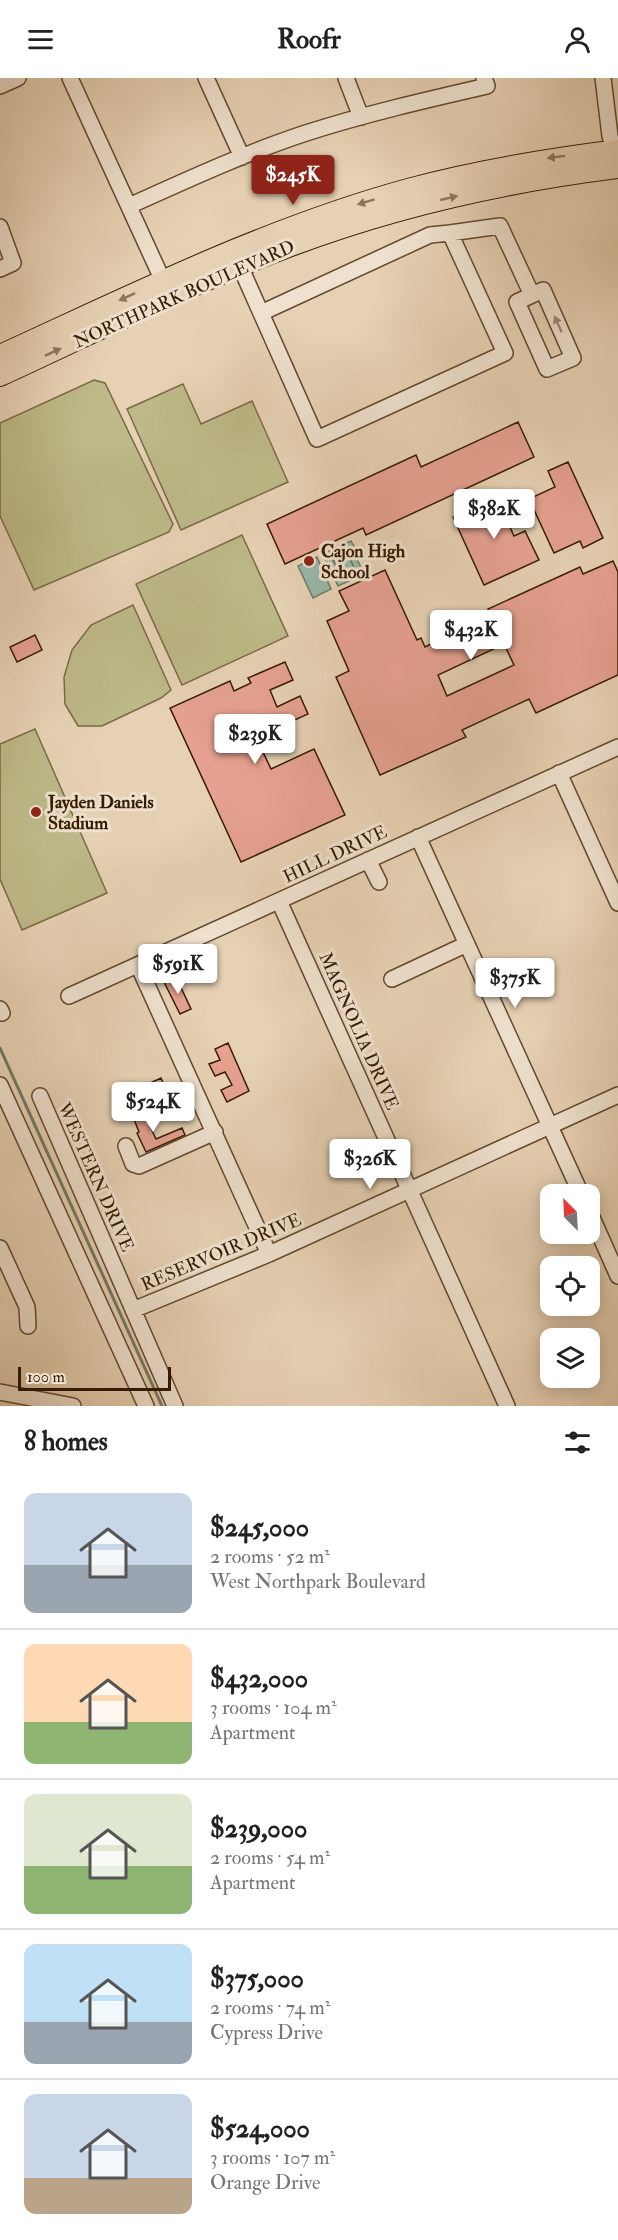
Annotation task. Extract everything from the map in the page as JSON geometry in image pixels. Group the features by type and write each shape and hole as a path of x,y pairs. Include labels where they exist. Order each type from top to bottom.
{"main road":[{"name":"NORTHPARK BOULEVARD","path":"0,376 240,266 343,228 433,201 547,177 617,158"},
{"path":"0,355 163,280 277,232 408,189 540,159 617,158"}],"street":[{"path":"0,86 18,78"},
{"path":"70,78 163,280"},
{"path":"206,78 242,157"},
{"path":"346,78 360,117"},
{"path":"603,78 610,136 617,158"},
{"path":"129,206 242,157 304,134 485,82"},
{"path":"261,313 430,235 500,226 537,292 573,358 547,369 517,302 537,292"},
{"path":"0,227 6,266"},
{"path":"240,266 317,440 505,353 450,233"},
{"name":"HILL DRIVE","path":"69,996 618,747"},
{"path":"559,773 618,903"},
{"path":"418,837 576,1184"},
{"path":"368,860 379,882"},
{"name":"MAGNOLIA DRIVE","path":"279,901 507,1406"},
{"path":"392,979 467,944"},
{"path":"138,965 269,1254"},
{"path":"0,1085 147,1406"},
{"name":"RESERVOIR DRIVE","path":"133,1310 269,1254 618,1095"},
{"name":"WESTERN DRIVE","path":"40,1096 175,1406"},
{"path":"126,1146 133,1164 139,1166 215,1132"},
{"path":"600,1236 618,1276"},
{"path":"0,1248 27,1307 28,1326"},
{"path":"0,1392 73,1406"}],"shaded area":[{"path":"94,380 105,383 173,524 169,532 34,590 0,516 0,423"},
{"path":"183,384 201,424 252,401 288,482 181,530 127,409"},
{"path":"242,535 288,636 182,685 136,584"},
{"path":"133,605 171,690 161,698 102,726 78,726 65,704 64,677 72,650 91,625"},
{"name":"Jayden Daniels Stadium","path":"35,729 107,893 22,930 0,879 0,744"}],"water":[{"path":"351,541 355,548 352,549 364,574 338,586 323,554"},
{"path":"317,557 331,589 313,598 298,566"}],"building":[{"path":"518,422 534,457 366,535 363,528 285,564 267,524 416,455 421,467"},
{"path":"568,462 603,538 583,548 580,541 554,553 529,499 555,487 548,471"},
{"path":"508,491 515,506 503,512 514,536 525,531 539,560 484,585 453,517"},
{"path":"613,561 618,572 618,675 536,713 529,699 462,730 466,737 380,775 336,677 349,671 327,621 349,611 339,591 385,570 417,640 421,638 425,647 491,615 488,609 580,567 583,574","holes":["504,644 514,665 447,696 438,675"]},
{"path":"35,635 42,650 17,662 10,647"},
{"path":"285,662 293,680 270,690 277,707 300,696 308,714 273,730 271,725 254,733 271,769 314,749 345,815 241,862 170,708 230,681 234,691 251,683 248,678"},
{"path":"176,977 191,1009 180,1014 164,982"},
{"path":"228,1043 249,1091 227,1102 221,1090 232,1085 225,1072 215,1076 209,1064 220,1060 215,1049"},
{"path":"161,1078 169,1097 147,1106 139,1088"},
{"path":"148,1110 154,1122 149,1124 156,1139 182,1128 185,1135 146,1152 137,1133 139,1132 133,1117"}],"waterway":[{"path":"0,1048 162,1406"}],"place":[{"name":"Cajon High School","path":"309,561"},
{"name":"Jayden Daniels Stadium","path":"36,812"}]}
